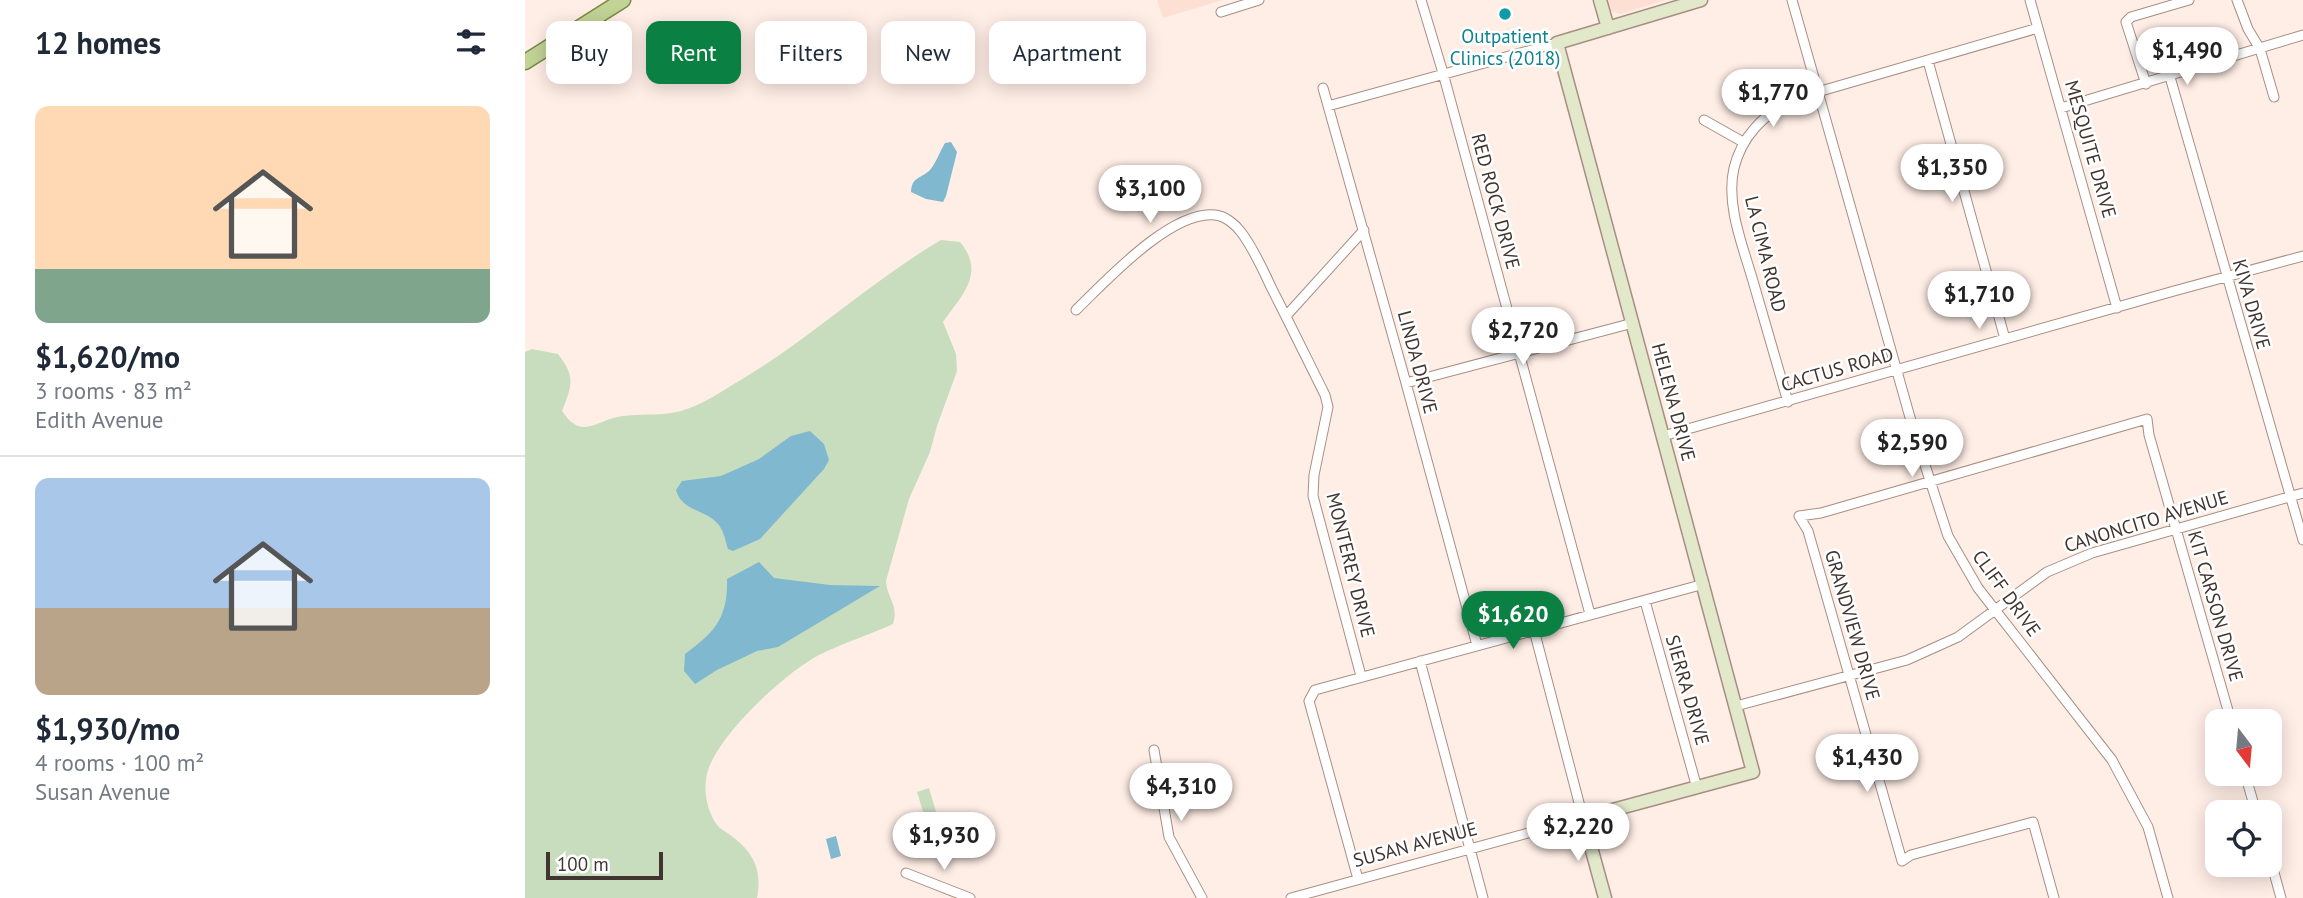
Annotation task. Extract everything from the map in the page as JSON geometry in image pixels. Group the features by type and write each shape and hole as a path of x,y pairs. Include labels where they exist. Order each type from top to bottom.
{"main road":[{"path":"525,62 623,0"},
{"path":"1600,0 1608,28"},
{"path":"1557,43 1702,0"},
{"name":"HELENA DRIVE","path":"1557,43 1753,772"},
{"name":"SUSAN AVENUE","path":"1583,818 1753,772"},
{"path":"1583,818 1605,898"}],"street":[{"path":"1221,12 1259,0"},
{"name":"RED ROCK DRIVE","path":"1421,0 1590,614"},
{"name":"CLIFF DRIVE","path":"1792,0 1929,482 1957,554 1978,588 2124,778 2148,827 2168,898"},
{"name":"MESQUITE DRIVE","path":"2030,0 2117,307"},
{"path":"2146,84 2126,23 2131,17 2189,0"},
{"path":"2237,0 2248,29 2260,48 2274,97"},
{"name":"LA CIMA ROAD","path":"1788,402 1737,224 1732,192 1734,169 1743,142 1761,119 1790,100 2038,28"},
{"path":"2061,108 2303,35"},
{"path":"1328,106 1557,43"},
{"path":"1928,61 2005,339"},
{"name":"KIVA DRIVE","path":"2170,77 2303,540"},
{"name":"LINDA DRIVE","path":"1323,88 1477,645"},
{"path":"1703,120 1743,142"},
{"name":"MONTEREY DRIVE","path":"1076,310 1131,257 1172,227 1191,218 1214,215 1226,219 1241,231 1325,395 1328,407 1314,475 1313,496 1361,676"},
{"path":"1286,316 1364,229"},
{"name":"CACTUS ROAD","path":"1663,436 2303,256"},
{"path":"1406,383 1633,323"},
{"name":"KIT CARSON DRIVE","path":"1929,482 2147,419 2149,435 2228,709"},
{"name":"GRANDVIEW DRIVE","path":"1929,482 1821,513 1799,516 1808,531 1902,860 1911,855 2033,822 2054,898"},
{"name":"CANONCITO AVENUE","path":"1736,706 1907,660 1958,637 2059,566 2092,553 2303,493"},
{"path":"1358,879 1309,701 1315,690 1704,584"},
{"name":"SIERRA DRIVE","path":"1645,601 1697,788"},
{"path":"1534,630 1583,818"},
{"path":"1420,661 1483,898"},
{"path":"1154,751 1169,837 1202,898"},
{"name":"SUSAN AVENUE","path":"1291,898 1583,818"},
{"path":"906,873 970,898"},
{"path":"2275,877 2281,898"}],"shaded area":[{"path":"1157,0 1223,0 1163,18"},
{"path":"1605,0 1666,0 1620,14 1608,10"}],"green space":[{"path":"941,240 960,242 968,253 971,274 964,293 943,322 956,354 957,371 930,452 909,499 886,581 895,611 893,624 819,655 788,676 737,724 713,759 707,774 708,807 719,827 741,844 752,857 758,880 757,898 525,898 525,352 532,349 558,354 564,362 571,381 562,411 577,425 583,427 623,416 679,411 707,400 765,365 889,274"},
{"path":"929,788 937,815 925,818 917,792"}],"water":[{"path":"951,142 957,152 943,202 926,199 911,192 915,180 930,170 945,143"},
{"path":"810,431 824,444 829,460 824,469 760,539 733,551 728,549 719,525 688,506 679,497 676,490 682,481 721,476 759,459 791,436"},
{"path":"759,562 774,578 830,585 880,586 778,647 757,651 695,684 684,671 685,654 718,623 725,604 727,579"},
{"path":"836,836 841,856 831,859 826,839"}],"place":[{"name":"Outpatient Clinics (2018)","path":"1505,14"}]}
